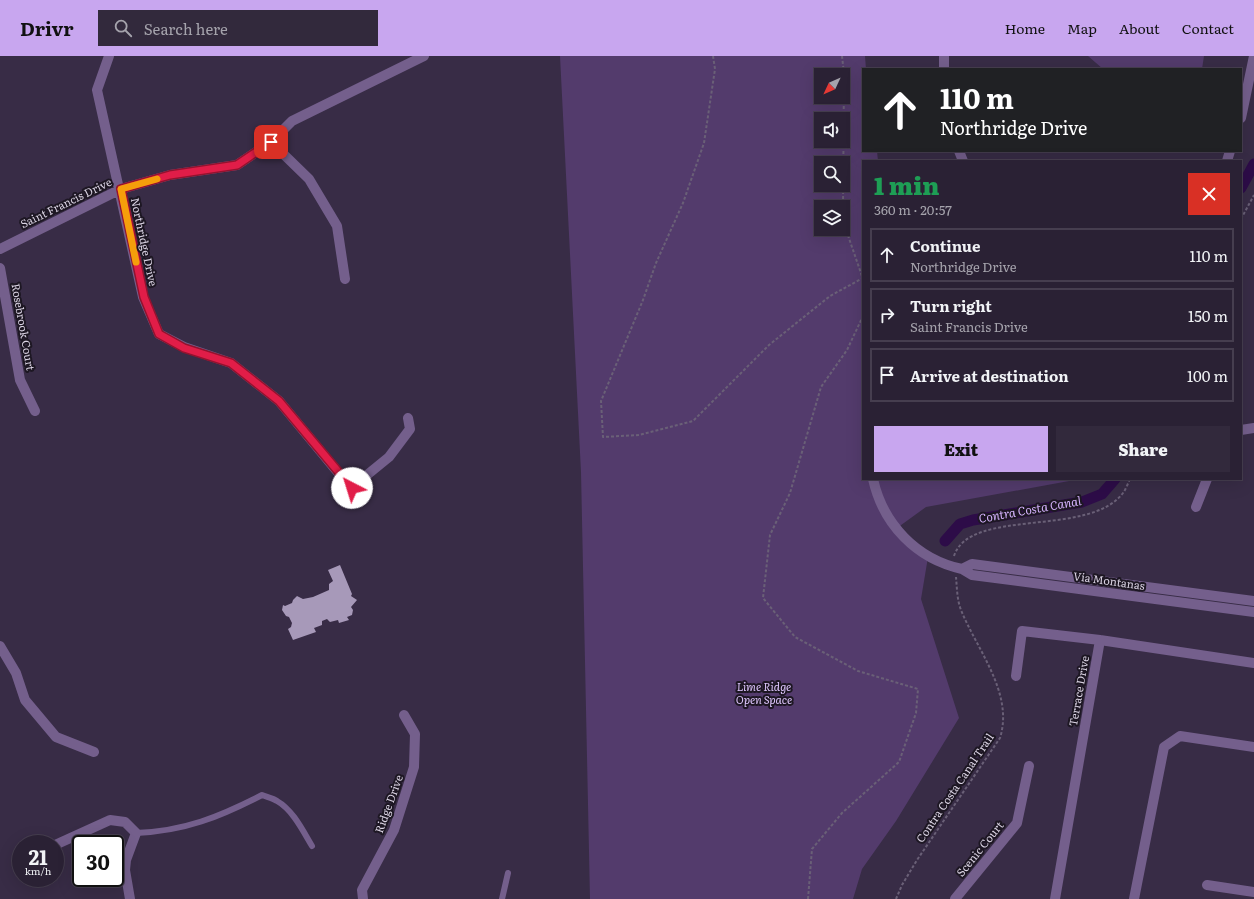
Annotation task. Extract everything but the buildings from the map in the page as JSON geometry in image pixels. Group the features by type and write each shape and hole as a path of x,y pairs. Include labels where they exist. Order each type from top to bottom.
{"street":[{"name":"Northridge Drive","path":"109,56 97,90 121,189 144,297 159,334 184,348 231,363 279,401 352,488 389,457 410,429 408,418"},
{"name":"Saint Francis Drive","path":"0,249 121,189 170,175 237,165 271,142 292,121 424,56"},
{"path":"944,56 944,68"},
{"path":"1242,113 1254,56"},
{"path":"271,142 309,179 338,226 345,279"},
{"name":"Rosebrook Court","path":"0,268 20,380 35,411"},
{"path":"1242,430 1254,428"},
{"name":"Via Montanas","path":"873,480 876,495 888,517 915,547 928,557 972,575 1254,612"},
{"path":"1196,507 1208,480"},
{"name":"Via Montanas","path":"955,567 972,564 1254,600"},
{"path":"1016,676 1022,632 1100,640 1254,663"},
{"name":"Terrace Drive","path":"1055,899 1100,640"},
{"path":"0,646 16,673 25,700 56,738 94,752"},
{"name":"Ridge Drive","path":"363,899 362,890 394,830 414,767 415,734 404,715"},
{"path":"1134,899 1164,747 1180,736 1254,747"},
{"name":"Scenic Court","path":"955,899 1017,823 1029,766"},
{"path":"64,841 110,820 124,822 136,833 126,860 125,870 130,899"},
{"path":"1207,885 1254,892"}],"lane":[{"path":"136,833 161,832 221,816 262,795 278,801 291,813 312,846"},
{"path":"502,899 508,873"}],"path":[{"path":"714,56 715,69 704,143 683,203 656,263 643,300 601,401 603,437 639,435 692,421 769,345 830,296 862,279"},
{"path":"842,56 844,74 843,200"},
{"path":"1242,217 1254,194"},
{"path":"848,236 862,275"},
{"path":"808,899 812,849 842,813 899,762 916,713 918,689 858,672 795,637 763,598 770,535 790,493 821,387 848,350 862,318"},
{"name":"Contra Costa Canal Trail","path":"896,899 902,885 917,860 1000,738 1002,730 1003,705 997,686 961,609 957,592 954,555 969,538 978,533 1013,525 1087,516 1099,511 1117,499 1124,492 1130,480"}],"green space":[{"name":"Lime Ridge Open Space","path":"560,56 865,56 866,68 862,68 862,152 877,152 878,160 862,160 862,480 1074,480 926,507 897,528 928,557 921,599 959,718 896,821 862,869 853,899 590,899 581,472"},
{"path":"1088,56 1204,56 1202,68 1102,68"}],"waterway":[{"name":"Contra Costa Canal","path":"1242,186 1254,164"},
{"name":"Contra Costa Canal","path":"945,541 960,524 973,520 1082,502 1102,494 1114,480"}],"slow traffic":[{"path":"136,262 121,189 157,179"}],"route":[{"path":"271,142 237,165 170,175 121,189 144,297 159,334 184,348 231,363 267,391 279,401 352,488"}]}
